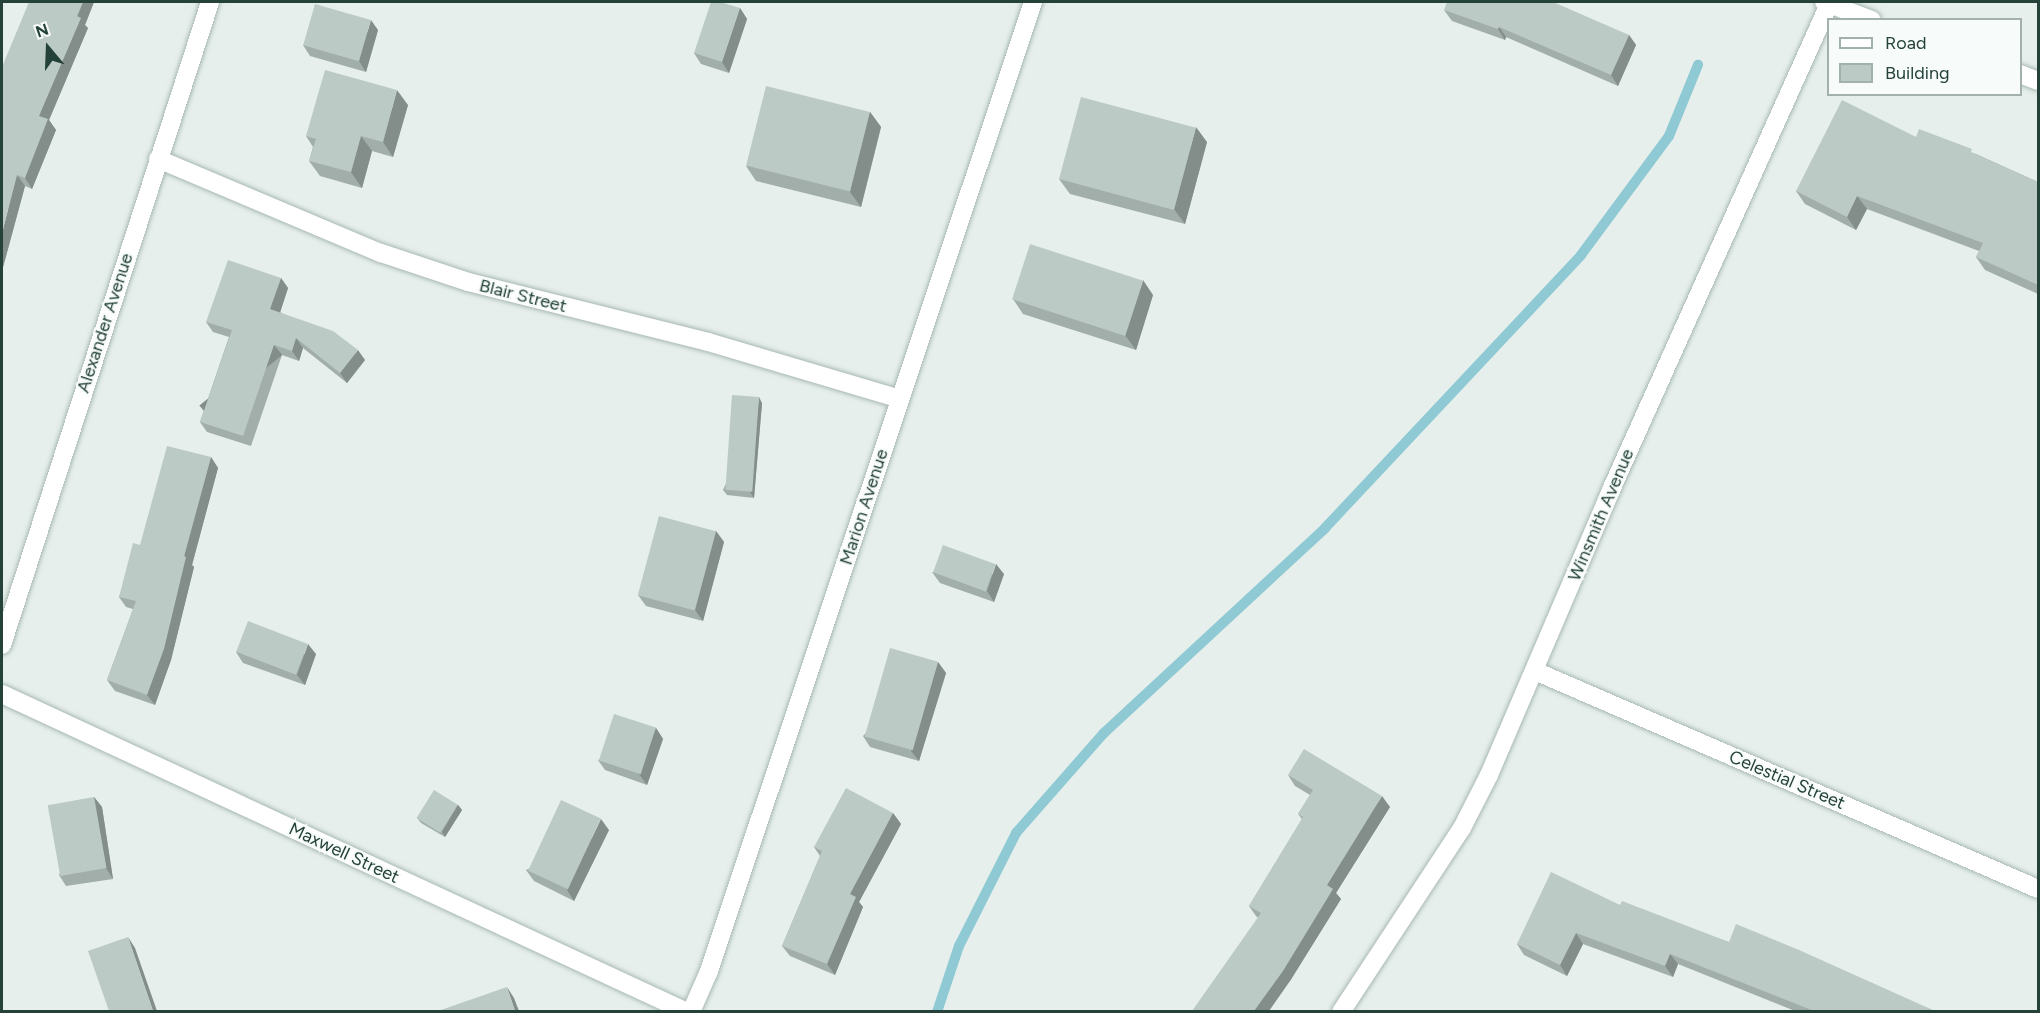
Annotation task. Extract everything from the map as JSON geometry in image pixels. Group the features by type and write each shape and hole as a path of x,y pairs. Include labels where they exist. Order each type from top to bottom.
{"street":[{"name":"Alexander Avenue","path":"2,645 210,2"},
{"name":"Marion Avenue","path":"689,1011 709,971 1033,2"},
{"path":"1827,2 1867,18"},
{"name":"Winsmith Avenue","path":"1341,1011 1462,828 1535,671 1611,490 1827,2"},
{"path":"2022,75 2038,81"},
{"name":"Blair Street","path":"158,159 381,253 468,282 708,342 900,399"},
{"name":"Celestial Street","path":"1535,671 2038,889"},
{"name":"Maxwell Street","path":"2,694 689,1011"}],"building":[{"path":"29,2 83,2 77,16 81,18 39,116 48,119 25,178 17,175 2,233 2,67"},
{"path":"711,2 720,2 740,8 722,62 694,53"},
{"path":"1447,2 1553,2 1629,35 1611,75 1499,27 1498,29 1444,10"},
{"path":"315,4 371,20 359,61 303,45"},
{"path":"325,70 397,90 383,142 361,136 351,172 309,161 316,139 306,136"},
{"path":"766,86 870,112 850,191 746,166"},
{"path":"1081,97 1196,128 1174,210 1059,179"},
{"path":"1842,100 1916,137 1919,129 1972,149 1971,152 2038,182 2038,285 1976,257 1983,243 1857,196 1847,217 1796,191"},
{"path":"1030,244 1143,281 1125,336 1012,299"},
{"path":"228,260 281,278 270,309 333,331 358,350 340,373 296,338 292,351 274,345 243,436 200,422 232,330 206,322"},
{"path":"732,395 759,397 752,492 725,490"},
{"path":"167,446 211,457 184,556 186,557 164,649 147,695 107,680 136,601 119,597 133,543 140,545"},
{"path":"659,516 716,531 695,610 638,595"},
{"path":"943,545 996,564 986,591 933,572"},
{"path":"248,621 308,644 296,675 236,652"},
{"path":"890,648 938,662 913,750 865,736"},
{"path":"614,714 656,728 641,774 599,761"},
{"path":"1304,749 1382,796 1327,885 1333,889 1283,971 1254,1011 1192,1011 1261,913 1249,906 1303,817 1298,814 1313,790 1288,775"},
{"path":"846,788 893,813 850,894 856,897 827,964 782,946 822,851 814,847"},
{"path":"434,790 458,805 440,833 417,818"},
{"path":"94,797 107,868 60,876 48,805"},
{"path":"561,800 601,819 568,889 528,871"},
{"path":"1551,872 1620,905 1622,901 1729,942 1736,924 1935,1011 1814,1011 1670,954 1665,966 1576,933 1560,965 1517,944"},
{"path":"128,937 153,1011 109,1011 88,951"},
{"path":"507,987 515,1011 441,1010"}],"waterway":[{"path":"937,1012 959,946 1016,833 1104,733 1325,528 1581,255 1669,136 1698,65"}]}
